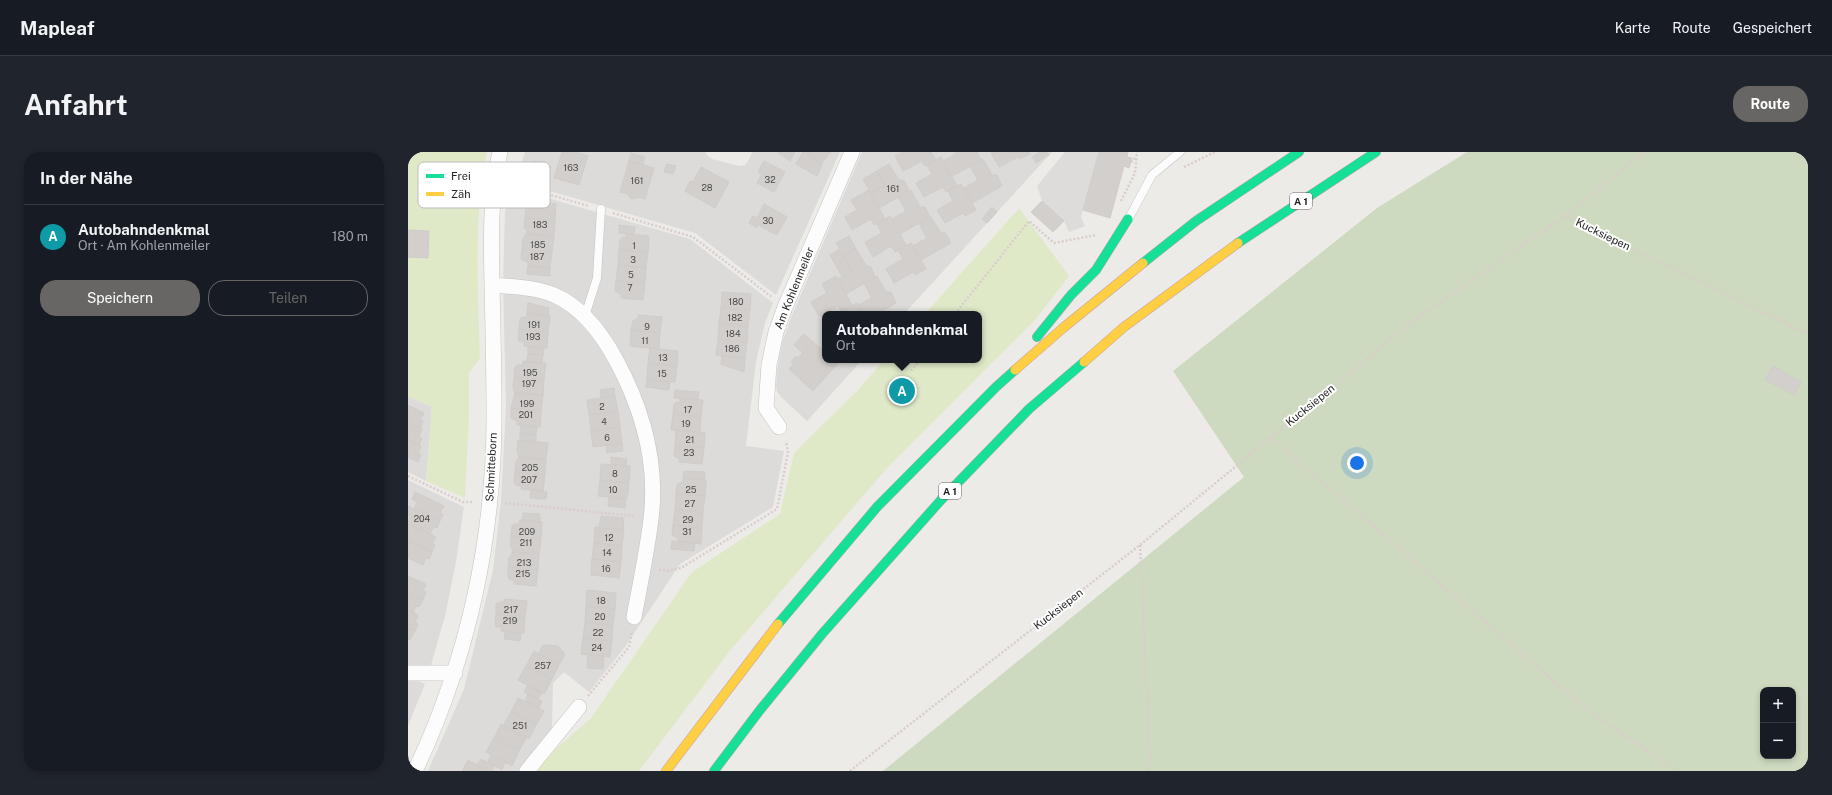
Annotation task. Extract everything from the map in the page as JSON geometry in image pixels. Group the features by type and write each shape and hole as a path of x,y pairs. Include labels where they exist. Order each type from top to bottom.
{"highway":[{"path":"666,771 776,627 877,507 996,387 1063,328 1196,221 1299,152"},
{"name":"A 1","path":"714,771 760,710 822,634 941,500 1029,409 1124,327 1226,251 1376,152"},
{"path":"996,387 1071,295 1096,270 1128,219"}],"street":[{"name":"Schmitteborn","path":"498,162 500,152"},
{"name":"Am Kohlenmeiler","path":"779,427 766,408 769,365 776,332 785,307 852,152"},
{"name":"Schmitteborn","path":"415,771 432,734 455,673 469,623 480,573 489,502 494,414 491,234 493,208"},
{"path":"492,285 535,289 554,295 569,303 585,316 608,346 630,387 646,431 652,472 651,518 634,617"},
{"path":"408,673 455,673"},
{"path":"527,771 579,707"}],"lane":[{"path":"1128,219 1152,175 1180,152"},
{"path":"585,316 597,278 601,209"}],"path":[{"path":"1131,162 1134,160 1137,152"},
{"path":"1118,206 1135,173 1137,152"},
{"path":"1181,168 1214,152"},
{"path":"1565,216 1645,152"},
{"path":"550,195 693,236 785,307"},
{"name":"Kucksiepen","path":"850,771 1140,545 1413,321 1565,216 1808,334"},
{"path":"957,311 1029,221 1054,243 1098,234"},
{"path":"912,371 918,363"},
{"path":"643,567 668,571 680,568 777,509 788,452 788,443 779,427"},
{"path":"1271,438 1588,711 1677,771"},
{"path":"408,476 463,502"},
{"path":"520,503 651,518"},
{"path":"1140,545 1150,761 1148,771"},
{"path":"579,707 629,648 634,617"}],"shaded area":[{"path":"525,152 706,152 712,159 739,166 745,165 752,152 840,152 776,295 695,233 550,191 550,162 522,162"},
{"path":"862,152 1052,152 907,311 822,311 822,363 859,363 807,421 781,397 777,391 776,385 782,343 790,320"},
{"path":"1065,152 1099,152 1081,217 1085,226 1069,232 1064,221 1042,201 1037,186"},
{"path":"550,199 690,239 773,303 765,323 756,362 746,446 784,451 773,507 680,564 625,647 589,692 564,672 553,683 552,729 518,771 428,771 464,689 493,570 501,501 506,406 503,285 506,208 550,208"},
{"path":"408,396 432,407 426,481 408,472"},
{"path":"408,480 464,507 456,562 445,616 431,665 408,666"},
{"path":"408,681 418,681 425,684 408,726"}],"green space":[{"path":"408,152 487,152 485,162 418,162 418,208 480,208 478,281 480,358 469,373 469,415 465,498 426,481 432,407 408,396"},
{"path":"1467,152 1808,152 1808,771 883,771 1244,477 1173,371 1377,208"},
{"path":"1019,208 1069,276 1036,319 887,468 729,652 639,771 535,771 543,760 591,718 692,572 780,514 794,453 858,390 881,363 982,363 982,311 928,311"}],"building":[{"path":"562,152 576,152 588,156 579,185 554,178"},
{"path":"795,152 790,161 778,153"},
{"path":"803,152 807,152 822,165 817,176 796,164"},
{"path":"807,152 831,152 821,164"},
{"path":"903,152 931,152 936,160 925,166 922,161 903,171 895,156"},
{"path":"955,152 977,152 981,160 951,177 943,161 956,154"},
{"path":"1029,152 1030,154 1020,159 1018,157 999,167 991,153"},
{"path":"1040,152 1047,152 1049,155 1036,163 1032,157"},
{"path":"1099,152 1128,152 1127,157 1132,158 1129,168 1124,166 1110,218 1083,210"},
{"path":"631,153 645,157 643,165 629,161"},
{"path":"941,157 957,186 946,192 943,187 924,197 916,183 932,174 927,165"},
{"path":"983,159 992,175 997,175 1002,186 972,203 964,188 978,180 970,166"},
{"path":"629,161 654,168 645,199 638,197 634,199 630,198 628,194 620,192"},
{"path":"764,161 785,172 774,192 757,183 762,174 758,172"},
{"path":"667,164 676,166 673,174 664,172"},
{"path":"889,164 899,180 903,180 905,182 909,191 879,208 871,193 885,185 877,171"},
{"path":"701,167 729,182 715,208 685,191 690,181 693,182"},
{"path":"877,171 885,185 871,193 863,179"},
{"path":"961,184 976,210 965,216 963,213 945,223 937,210 953,201 948,191"},
{"path":"869,190 885,219 874,225 871,219 852,230 845,217 857,210 851,200"},
{"path":"911,190 920,207 925,207 930,217 900,234 892,219 906,211 898,197"},
{"path":"1042,201 1064,221 1053,232 1031,212"},
{"path":"550,203 556,204 555,221 525,218 526,208 550,208"},
{"path":"764,204 787,217 777,235 758,225 757,228 749,223 753,216 757,218"},
{"path":"992,207 997,212 987,223 982,219"},
{"path":"890,216 906,245 895,252 891,246 873,257 865,242 882,233 877,224"},
{"path":"930,217 941,233 944,232 946,234 951,243 921,260 913,246 927,238 919,224"},
{"path":"525,218 555,221 554,236 526,234 527,230 524,228"},
{"path":"619,225 635,227 634,235 619,233"},
{"path":"408,230 429,231 428,258 408,257"},
{"path":"526,234 554,236 552,252 522,249 523,239"},
{"path":"626,234 649,236 648,252 619,250 620,240 623,237 626,238"},
{"path":"849,236 856,249 843,256 852,271 842,276 830,255 840,249 836,243"},
{"path":"911,243 926,269 915,275 913,272 894,283 886,269 903,259 898,250"},
{"path":"522,249 552,252 550,268 528,266 528,262 521,259"},
{"path":"856,249 866,265 871,267 875,277 846,294 838,279 852,271 843,256"},
{"path":"619,250 648,252 646,268 618,265"},
{"path":"618,265 646,268 645,283 616,281"},
{"path":"528,266 550,268 550,276 527,274"},
{"path":"836,276 852,305 841,311 838,306 828,311 822,311 822,314 819,316 811,302 827,293 822,284"},
{"path":"877,276 886,292 891,292 896,303 882,311 861,311 858,305 872,298 864,283"},
{"path":"616,281 645,283 643,300 621,298 621,294 615,291"},
{"path":"722,292 751,294 750,310 721,308"},
{"path":"528,303 549,308 548,316 527,313"},
{"path":"857,303 861,311 841,311"},
{"path":"721,308 750,310 748,326 719,323"},
{"path":"527,313 550,316 548,332 519,329 520,319 522,317 527,317"},
{"path":"639,315 662,317 660,333 631,330 633,321 638,318"},
{"path":"719,323 748,326 747,342 718,339"},
{"path":"519,329 548,332 547,348 524,346 524,342 520,342 518,339"},
{"path":"631,330 660,333 659,349 630,346"},
{"path":"804,334 813,342 803,353 794,345"},
{"path":"718,339 747,342 745,358 716,355"},
{"path":"813,342 822,350 822,363 838,363 813,391 789,369 793,364 791,362 796,356 798,358"},
{"path":"528,346 544,348 543,355 528,354"},
{"path":"650,348 678,351 677,366 648,363"},
{"path":"528,354 543,355 542,363 527,362"},
{"path":"722,356 745,358 744,372 721,364"},
{"path":"523,361 546,363 544,380 514,377 515,367 522,365"},
{"path":"648,363 677,366 675,382 647,380"},
{"path":"1773,366 1801,382 1794,395 1765,380"},
{"path":"514,377 544,380 543,395 515,393 513,387"},
{"path":"647,380 670,382 669,390 646,387"},
{"path":"614,388 615,396 601,398 600,390"},
{"path":"675,390 699,392 698,400 674,398"},
{"path":"515,393 543,395 541,411 511,408"},
{"path":"615,396 618,411 589,415 587,400"},
{"path":"680,398 703,400 701,417 673,414 674,404 680,402"},
{"path":"408,405 424,413 420,420 423,421 420,428 408,422"},
{"path":"511,408 541,411 540,427 517,425 517,421 511,418"},
{"path":"618,411 620,427 591,431 589,415"},
{"path":"673,414 701,417 700,432 671,430"},
{"path":"408,422 422,429 419,437 422,438 419,445 408,440"},
{"path":"521,425 537,427 536,435 520,433"},
{"path":"620,427 622,443 593,447 591,431"},
{"path":"676,430 705,433 704,448 675,446"},
{"path":"520,433 536,435 536,442 520,441"},
{"path":"408,440 421,446 418,453 421,455 418,462 408,457"},
{"path":"518,440 548,443 546,460 519,457 517,451"},
{"path":"622,443 623,451 607,453 606,445"},
{"path":"675,446 704,448 702,464 679,462 680,459 674,456"},
{"path":"519,457 546,460 545,475 515,472 516,462"},
{"path":"611,457 627,459 626,466 611,465"},
{"path":"601,464 630,466 629,483 600,480"},
{"path":"684,471 705,472 704,480 683,478"},
{"path":"515,472 545,475 543,491 521,489 521,486 516,485 514,482"},
{"path":"683,478 706,480 705,496 676,494 677,484 683,482"},
{"path":"600,480 629,483 627,499 598,496"},
{"path":"531,490 547,492 546,499 530,498"},
{"path":"415,492 444,506 440,513 443,514 440,521 414,509 417,502 412,499"},
{"path":"676,494 705,496 703,512 675,510"},
{"path":"609,497 626,499 625,508 608,506"},
{"path":"408,506 440,521 437,528 434,527 430,534 408,524 410,516 408,515"},
{"path":"675,510 703,512 702,528 673,525"},
{"path":"523,513 540,514 540,522 522,521"},
{"path":"601,516 624,518 623,530 599,528"},
{"path":"520,520 542,522 541,539 511,536 512,526 519,524"},
{"path":"408,524 436,537 432,544 435,545 432,552 408,541"},
{"path":"673,525 702,528 701,544 678,541 678,538 672,535"},
{"path":"595,527 624,530 622,546 594,543"},
{"path":"511,536 541,539 539,554 512,552 512,548 510,546"},
{"path":"408,541 432,552 429,559 426,558 423,565 408,558"},
{"path":"672,541 695,543 694,551 671,549"},
{"path":"594,543 622,546 621,562 592,559"},
{"path":"512,552 539,554 538,570 508,567 509,557 512,555"},
{"path":"592,559 621,562 619,578 591,575"},
{"path":"508,567 538,570 536,586 514,584 514,580 510,580 508,577"},
{"path":"408,576 426,584 423,591 426,592 423,600 408,593"},
{"path":"587,590 616,593 615,609 586,606"},
{"path":"408,593 423,600 419,607 416,606 413,613 408,610"},
{"path":"504,599 527,601 525,617 496,614 496,604 499,602 504,602"},
{"path":"586,606 615,609 613,625 585,622"},
{"path":"408,610 418,615 415,622 418,624 415,631 408,628"},
{"path":"496,614 525,617 524,633 501,631 501,627 496,627 495,624"},
{"path":"585,622 613,625 612,641 583,638"},
{"path":"408,628 415,631 410,640 408,639"},
{"path":"505,631 521,633 520,641 504,639"},
{"path":"583,638 612,641 610,657 581,654"},
{"path":"543,645 558,646 565,654 559,665 538,654"},
{"path":"534,651 559,665 552,679 526,666"},
{"path":"588,655 604,656 603,669 587,668"},
{"path":"526,666 552,679 544,694 518,680"},
{"path":"528,685 542,692 538,699 524,692"},
{"path":"528,694 542,701 539,708 525,701"},
{"path":"518,698 544,711 536,725 511,712"},
{"path":"511,712 536,725 529,739 503,726"},
{"path":"501,724 526,738 519,751 494,738"},
{"path":"494,738 519,751 512,766 486,752"},
{"path":"491,755 505,762 502,770 488,762"},
{"path":"481,759 494,766 492,771 488,771 477,765"},
{"path":"468,760 477,765 488,771 462,771"}],"traffic: fast":[{"path":"1143,263 1196,221 1299,152"},
{"path":"1238,243 1376,152"},
{"path":"1037,337 1071,295 1096,270 1128,219"},
{"path":"714,771 760,710 822,634 941,500 1029,409 1084,362"},
{"path":"778,624 877,507 996,387 1015,370"}],"traffic: slow":[{"path":"1084,362 1124,327 1238,243"},
{"path":"1015,370 1063,328 1143,263"},
{"path":"666,771 778,624"}],"place":[{"name":"Autobahndenkmal","path":"902,391"}]}
